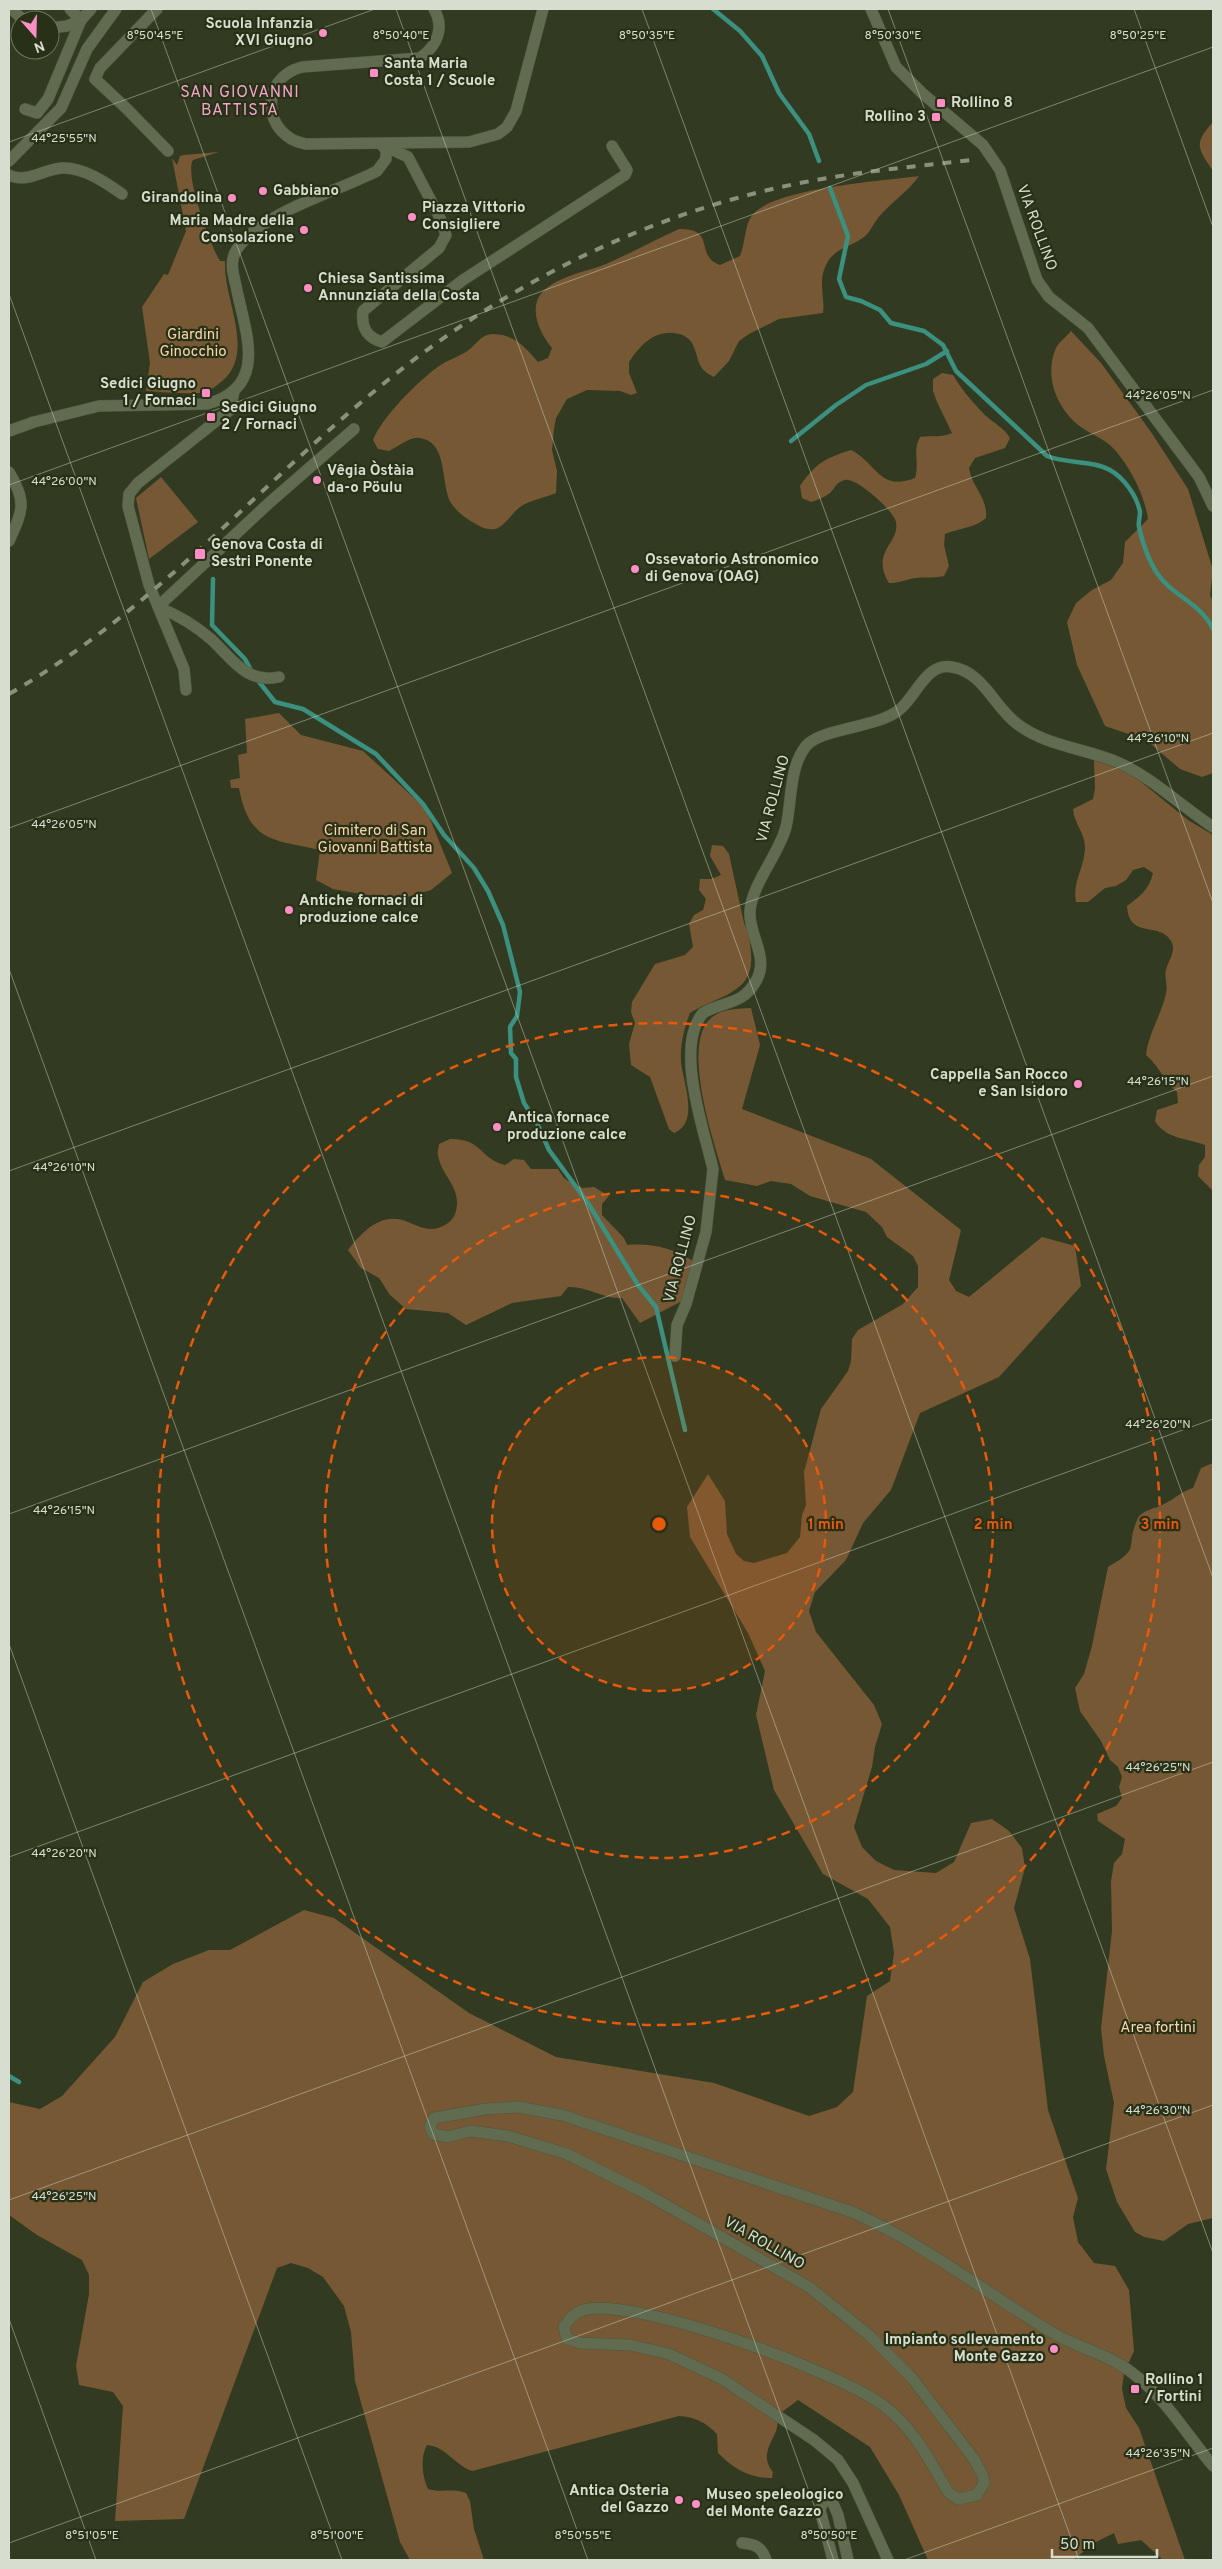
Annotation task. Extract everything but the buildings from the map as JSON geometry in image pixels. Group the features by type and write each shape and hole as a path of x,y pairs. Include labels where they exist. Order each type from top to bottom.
{"street":[{"path":"70,9 81,20"},
{"path":"25,109 37,113 48,99 81,20 91,9"},
{"path":"9,161 61,108 87,49 116,9"},
{"path":"157,9 100,68 95,81 126,108 168,151"},
{"path":"434,9 439,22 438,37 433,48 420,58 302,67 280,78 274,89 271,102 277,126 291,140 306,144 382,145 469,142 498,134 507,127 516,111 543,9"},
{"name":"VIA ROLLINO","path":"871,9 896,67 922,93 983,144 1000,170 1024,245 1037,280 1045,292 1088,328 1199,477 1213,506"},
{"path":"60,27 81,20"},
{"path":"382,145 408,157 436,208 446,235 439,248 363,311 364,330 377,341 382,342 463,280 625,175 627,170 612,146"},
{"path":"9,432 34,422 99,406 207,404 221,400 234,391 243,381 249,367 249,349 233,272 234,256 249,237 288,211 377,171 386,159 386,150 382,145"},
{"path":"9,175 24,178 50,170 67,168 94,177 122,194"},
{"path":"186,690 184,669 149,585 140,556 128,506 129,494 138,483 230,410 234,391"},
{"path":"160,608 163,602 269,503 354,429"},
{"path":"9,472 22,498 22,506 9,541"},
{"path":"160,608 184,618 250,675 272,679 279,677"},
{"name":"VIA ROLLINO","path":"675,1356 677,1325 686,1304 706,1232 713,1168 694,1088 692,1055 694,1030 703,1013 743,998 759,974 761,960 750,910 786,827 797,765 809,742 825,735 888,718 900,710 931,672 940,667 949,666 968,671 1014,722 1023,728 1041,737 1117,762 1140,775 1213,827"},
{"name":"VIA ROLLINO","path":"888,2560 853,2484 838,2460 814,2440 722,2379 669,2354 630,2345 580,2343 567,2339 564,2327 569,2318 583,2310 632,2312 736,2340 828,2375 880,2403 910,2428 948,2492 958,2498 977,2495 984,2483 983,2476 974,2460 912,2378 870,2336 809,2287 634,2188 567,2154 508,2136 470,2131 448,2137 433,2134 430,2126 434,2118 486,2109 518,2107 562,2115 852,2212 886,2227 1052,2332 1113,2360 1132,2372 1157,2395 1213,2466"},
{"path":"834,2560 820,2510 823,2500 832,2502 838,2515 848,2560"},
{"path":"742,2543 755,2544 762,2550 766,2560"}],"green space":[{"path":"1213,122 1213,171 1201,151 1200,141"},
{"name":"Giardini Ginocchio","path":"219,152 193,160 191,168 195,194 210,240 220,261 225,261 226,276 236,325 237,356 231,370 221,382 206,392 146,391 150,363 142,307 164,274 168,275 186,231 172,158 177,165 180,156"},
{"path":"919,176 876,220 866,235 841,249 827,262 822,281 823,313 779,319 749,334 739,341 729,361 714,377 708,374 701,366 692,343 687,337 671,333 656,335 639,349 629,362 629,373 637,393 631,395 620,391 587,390 567,399 556,418 554,429 552,450 557,471 556,493 517,509 498,528 486,529 481,527 464,517 453,506 448,495 440,456 436,447 429,441 420,438 412,439 389,451 378,449 373,440 392,410 421,381 439,366 466,352 489,334 514,339 538,362 548,358 552,348 540,330 536,315 537,301 546,289 561,279 606,264 679,229 698,233 712,261 720,265 740,256 747,225 751,217 762,207 780,199 803,193"},
{"path":"1071,331 1101,363 1151,432 1188,489 1213,570 1210,595 1213,602 1213,773 1202,777 1180,769 1146,740 1105,726 1077,665 1067,622 1076,603 1092,590 1111,580 1123,563 1125,542 1148,519 1140,491 1121,457 1106,442 1077,424 1058,399 1052,379 1053,358 1057,346"},
{"path":"942,373 953,375 977,407 1002,428 1010,438 1005,448 975,458 969,468 973,481 985,504 986,518 972,526 945,534 944,545 949,566 944,576 914,578 889,583 884,572 883,563 884,555 896,530 896,522 889,510 865,489 850,480 840,482 829,494 811,502 802,498 800,486 821,463 851,450 886,479 903,481 915,478 917,467 916,452 920,437 941,436 952,433 933,391 933,379"},
{"path":"161,477 198,522 149,559 136,498"},
{"name":"Cimitero di San Giovanni Battista","path":"279,713 301,735 363,751 426,809 452,873 431,890 383,901 373,896 333,889 316,880 320,850 276,840 266,836 257,829 249,819 243,806 239,788 231,788 230,780 240,778 238,755 247,753 245,719"},
{"path":"1094,760 1123,770 1140,781 1188,820 1213,835 1213,1191 1198,1176 1199,1165 1205,1157 1205,1145 1171,1135 1155,1121 1157,1110 1178,1103 1177,1092 1146,1055 1149,1039 1166,993 1166,973 1173,952 1173,945 1166,935 1139,927 1133,923 1127,906 1140,896 1153,873 1144,867 1133,870 1126,880 1116,886 1105,888 1088,902 1076,902 1076,888 1083,863 1085,844 1073,809 1093,799 1095,789"},
{"path":"712,845 723,846 729,854 749,938 751,967 741,985 732,992 690,1013 681,1049 688,1111 682,1128 674,1133 669,1129 650,1077 631,1065 629,1044 635,1023 631,1012 632,1002 655,964 685,955 693,947 689,924 694,915 703,910 706,899 699,890 700,879 711,879 721,875 710,856"},
{"path":"751,1008 760,1045 742,1109 871,1159 961,1230 949,1280 956,1291 969,1297 1042,1237 1075,1246 1081,1286 999,1377 920,1413 891,1490 863,1523 846,1560 815,1592 809,1611 816,1632 874,1705 882,1724 875,1747 872,1767 854,1827 862,1847 876,1861 894,1870 936,1873 954,1862 971,1823 992,1819 1009,1831 1022,1848 1025,1868 1014,1908 1030,1959 1048,2110 1078,2198 1073,2217 1078,2242 1094,2263 1115,2266 1129,2290 1134,2351 1124,2373 1122,2389 1126,2408 1139,2428 1185,2560 1163,2560 1141,2540 1118,2544 1114,2533 1094,2543 1073,2560 928,2560 899,2495 870,2447 798,2400 778,2415 777,2429 767,2452 767,2462 773,2472 772,2478 756,2477 736,2468 718,2453 717,2434 713,2430 695,2419 679,2416 472,2471 460,2465 445,2452 427,2445 423,2455 423,2467 428,2489 466,2493 470,2501 474,2529 484,2560 410,2560 400,2542 355,2381 351,2332 344,2306 323,2277 308,2268 291,2263 277,2268 184,2519 115,2521 123,2406 113,2392 79,2385 76,2366 89,2294 89,2275 82,2260 37,2235 9,2215 9,2102 40,2109 62,2096 115,2037 143,1982 173,1964 209,1950 230,1950 304,1910 334,1918 469,2013 556,2057 714,2083 809,2116 837,2107 853,2092 867,1996 890,1981 894,1953 890,1927 868,1899 823,1874 774,1790 756,1715 765,1671 748,1633 690,1537 687,1507 708,1474 725,1501 727,1534 736,1554 744,1561 754,1563 787,1553 800,1537 802,1515 806,1505 804,1472 821,1409 848,1371 851,1361 852,1339 858,1330 903,1304 918,1287 918,1266 913,1256 887,1237 882,1227 866,1212 810,1196 791,1184 771,1181 757,1186 725,1180 714,1144 703,1096 699,1072 699,1050 702,1031 711,1018 725,1011"},
{"path":"450,1139 469,1142 490,1158 505,1165 514,1159 524,1160 531,1169 558,1169 564,1178 573,1184 583,1188 594,1187 609,1196 602,1204 602,1215 624,1238 627,1245 644,1245 671,1250 694,1262 682,1301 640,1323 622,1298 608,1297 575,1287 568,1287 561,1296 512,1303 466,1325 448,1313 406,1309 390,1295 379,1278 361,1268 348,1250 367,1230 382,1221 399,1219 423,1228 434,1229 452,1220 456,1211 456,1195 438,1154 439,1144"},
{"name":"Area fortini","path":"1213,1463 1213,2218 1188,2224 1164,2241 1144,2237 1135,2232 1117,2202 1106,2169 1114,2103 1104,2056 1101,2028 1112,1931 1111,1881 1114,1863 1122,1854 1125,1839 1098,1821 1097,1814 1116,1806 1122,1798 1119,1787 1122,1777 1118,1767 1110,1760 1101,1741 1080,1711 1075,1688 1084,1674 1092,1646 1108,1567 1119,1561 1129,1551 1139,1516 1193,1488 1201,1468"}],"waterway":[{"path":"713,9 740,31 762,56 779,93 809,134 819,161"},
{"path":"830,188 848,236 839,279 846,297 861,301 880,310 891,323 924,331 943,345 956,371 1047,456 1087,463 1103,467 1115,473 1133,494 1140,512 1139,525 1142,539 1157,573 1170,588 1194,606 1208,620 1213,629"},
{"path":"791,441 836,405 866,385 926,364 947,351"},
{"path":"213,579 212,625 245,659 252,672"},
{"path":"256,678 275,702 303,709 376,754 423,804 444,835 474,868 488,891 503,925 520,992 517,1016 510,1027 511,1053 516,1059 516,1077 524,1103 537,1123 549,1150 588,1203 638,1285 656,1307 685,1430"},
{"path":"9,2076 19,2082"}],"railway":[{"path":"9,694 62,661 112,624 159,585 295,461 388,380 432,346 478,315 525,287 574,261 624,238 675,218 727,201 781,187 828,178 972,160"}],"place":[{"name":"Scuola Infanzia XVI Giugno","path":"323,33"},
{"name":"Santa Maria Costa 1 / Scuole","path":"374,73"},
{"name":"Rollino 8","path":"941,103"},
{"name":"Rollino 3","path":"936,117"},
{"name":"Gabbiano","path":"263,191"},
{"name":"Girandolina","path":"232,198"},
{"name":"Piazza Vittorio Consigliere","path":"412,217"},
{"name":"Maria Madre della Consolazione","path":"304,230"},
{"name":"Chiesa Santissima Annunziata della Costa","path":"308,288"},
{"name":"Sedici Giugno 1 / Fornaci","path":"206,393"},
{"name":"Sedici Giugno 2 / Fornaci","path":"211,417"},
{"name":"Vêgia Òstàia da-o Pöulu","path":"317,480"},
{"name":"Genova Costa di Sestri Ponente","path":"200,554"},
{"name":"Ossevatorio Astronomico di Genova (OAG)","path":"635,569"},
{"name":"Antiche fornaci di produzione calce","path":"289,910"},
{"name":"Cappella San Rocco e San Isidoro","path":"1078,1084"},
{"name":"Antica fornace produzione calce","path":"497,1127"},
{"name":"Impianto sollevamento Monte Gazzo","path":"1054,2349"},
{"name":"Rollino 1 / Fortini","path":"1135,2389"},
{"name":"Antica Osteria del Gazzo","path":"679,2500"},
{"name":"Museo speleologico del Monte Gazzo","path":"696,2504"}],"district":[{"name":"SAN GIOVANNI BATTISTA","path":"240,102"}]}
